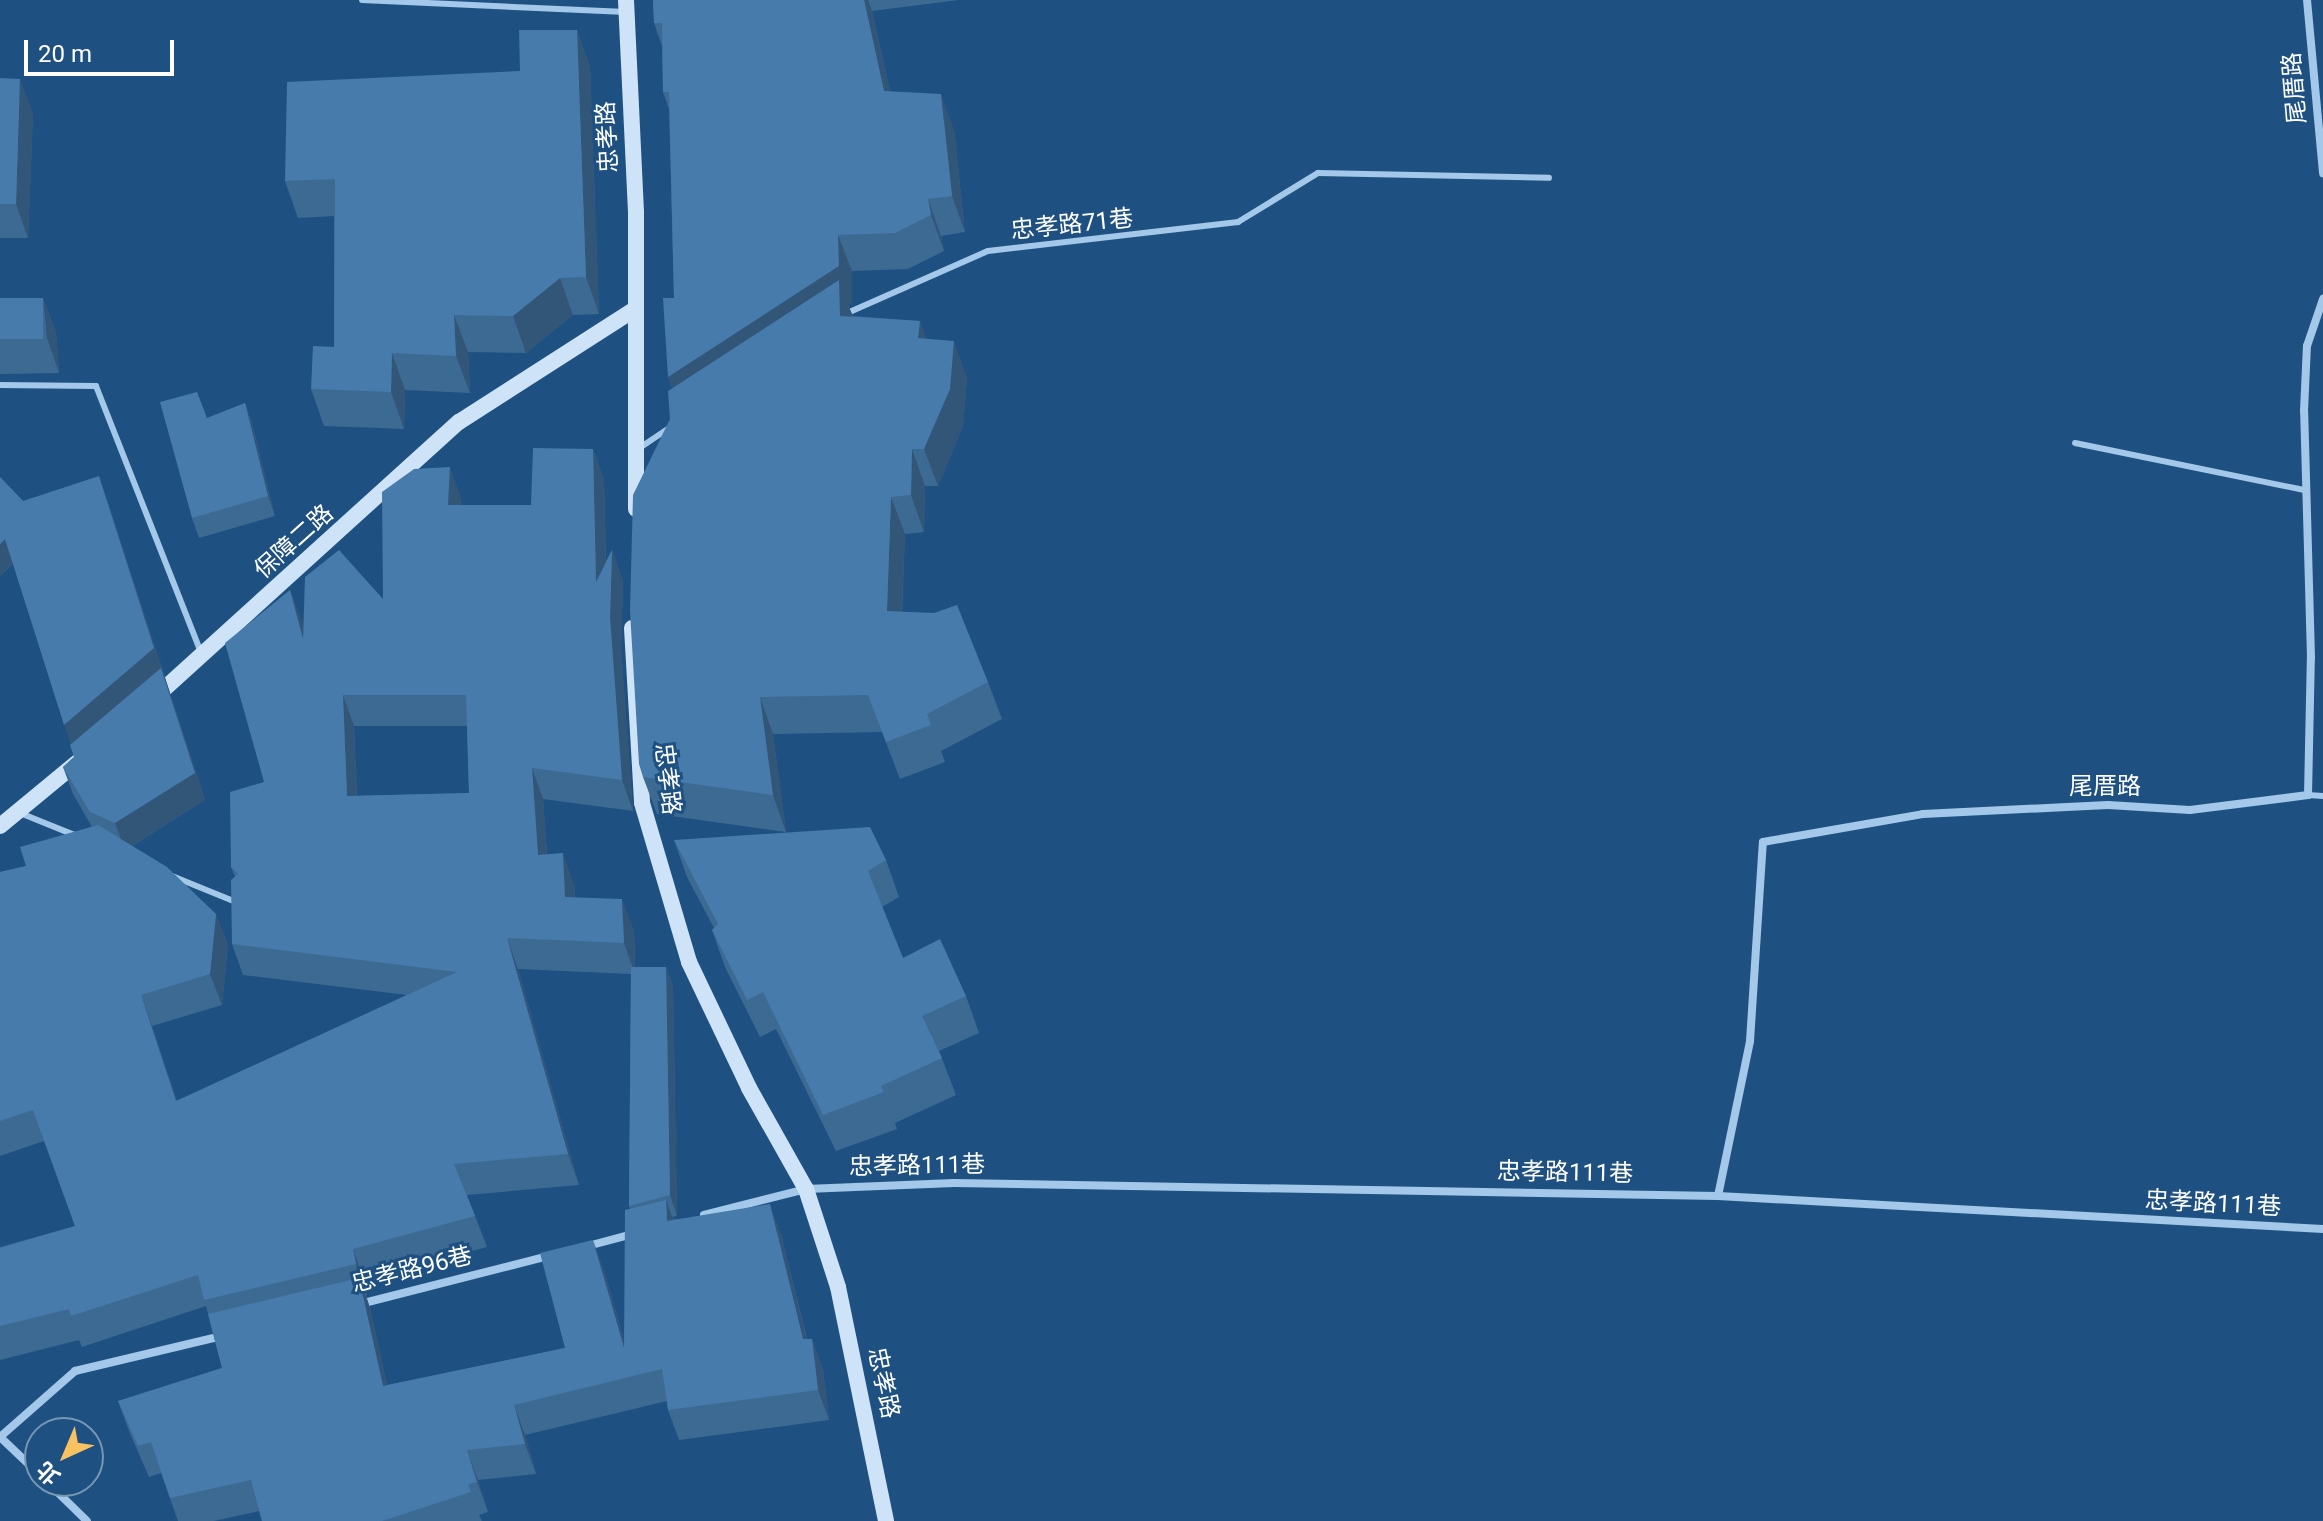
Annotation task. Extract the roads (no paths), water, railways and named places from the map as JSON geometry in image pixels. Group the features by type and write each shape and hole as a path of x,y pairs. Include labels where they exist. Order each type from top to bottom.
{"street":[{"name":"尾厝路","path":"2307,0 2323,173"},
{"name":"忠孝路","path":"626,6 636,212 632,311 638,449 635,526"},
{"path":"2308,795 2311,657 2304,490 2307,346 2323,299"},
{"name":"保障二路","path":"136,712 202,656 459,422 632,311"},
{"name":"忠孝路","path":"633,602 642,803 689,962 749,1088 806,1189 838,1287 886,1521"},
{"path":"0,826 89,752"},
{"name":"尾厝路","path":"1718,1196 1750,1041 1763,842 1923,814 2108,805 2190,810 2308,795"},
{"name":"忠孝路111巷","path":"806,1189 954,1183 1718,1196 2323,1229"},
{"path":"685,1220 806,1189"},
{"path":"579,1248 640,1232"},
{"name":"忠孝路96巷","path":"351,1306 564,1252"},
{"path":"24,1460 0,1437 75,1371 228,1335"},
{"path":"62,1497 87,1521"}],"lane":[{"path":"362,0 626,6"},
{"name":"忠孝路71巷","path":"834,321 861,304 988,251 1238,222 1318,173 1549,178"},
{"path":"0,385 96,386 202,656"},
{"path":"638,449 677,423"},
{"path":"2075,443 2304,490"},
{"path":"2308,795 2323,796"},
{"path":"17,812 88,841"},
{"path":"158,870 243,905"}]}
